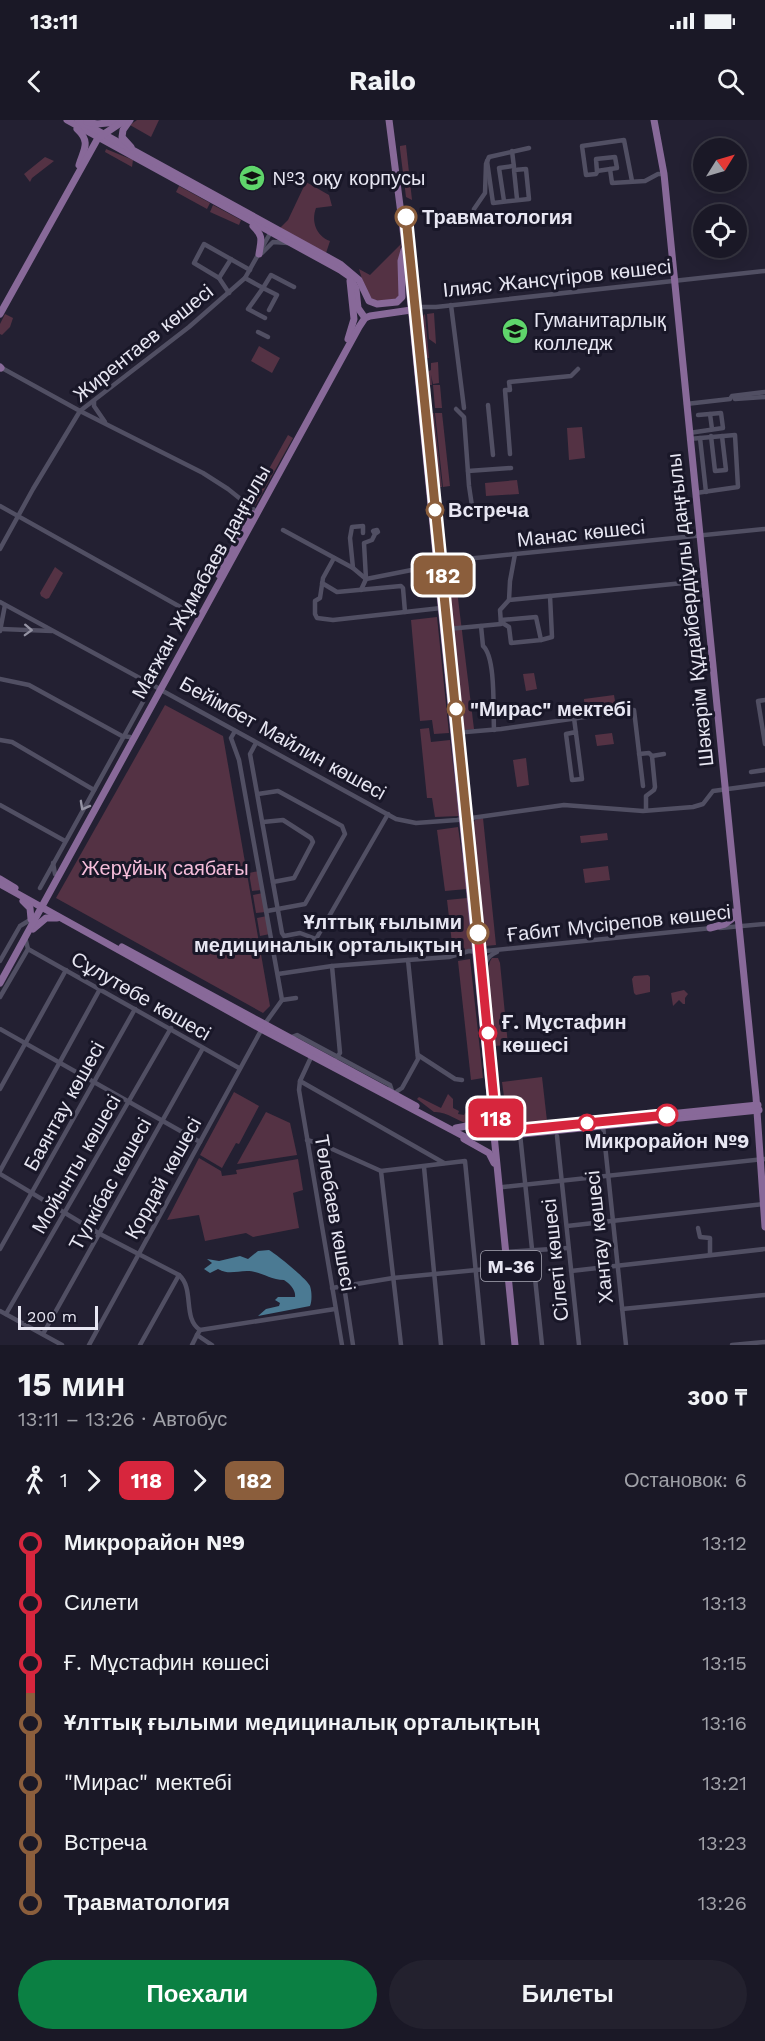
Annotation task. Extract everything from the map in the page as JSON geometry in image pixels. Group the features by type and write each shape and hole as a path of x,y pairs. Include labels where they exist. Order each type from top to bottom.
{"main road":[{"path":"66,120 148,159 272,230 340,264 361,283 369,301 377,304 400,301 403,293 401,261 405,245"},
{"path":"0,314 81,165 86,138 66,120"},
{"path":"78,120 126,153 350,274 362,298 368,304 374,307 399,309"},
{"path":"78,120 97,124 121,120"},
{"path":"0,308 99,135 121,120"},
{"path":"130,120 123,130 122,137 125,142 148,159"},
{"name":"M-36","path":"391,120 456,733"},
{"name":"M-36","path":"391,120 404,203 414,340 448,629 491,1109 496,1135"},
{"name":"Шәкәрім Құдайбердіұлы даңғылы","path":"654,120 664,174 753,1067 759,1106 765,1227"},
{"path":"81,165 104,146 126,153"},
{"path":"250,222 262,237 258,255"},
{"path":"350,274 355,287 358,308 364,316"},
{"path":"348,339 354,319 350,274"},
{"path":"364,316 399,309 412,309"},
{"path":"364,316 412,309"},
{"path":"383,314 400,315 407,319 411,325 414,340"},
{"name":"Мағжан Жұмабаев даңғылы","path":"256,512 348,339 364,316"},
{"name":"Мағжан Жұмабаев даңғылы","path":"0,975 41,905 364,316"},
{"name":"Мағжан Жұмабаев даңғылы","path":"0,983 126,737 159,689"},
{"path":"0,879 62,918 262,1027 393,1094 454,1130 489,1153 494,1161 501,1187"},
{"path":"0,884 472,1138 759,1106"},
{"path":"710,928 732,920 734,915 732,899 735,889"},
{"path":"12,891 28,905 31,919"},
{"path":"26,936 46,918 62,918"},
{"name":"M-36","path":"478,952 517,1345"},
{"path":"720,1109 723,1106 749,1102 753,1067"},
{"path":"496,1135 603,1126 759,1106"},
{"path":"454,1130 472,1125 491,1109"},
{"name":"Шәкәрім Құдайбердіұлы даңғылы","path":"762,1159 765,1192"},
{"name":"M-36","path":"508,1252 517,1345"}],"street":[{"path":"629,166 586,175 582,146 624,140 632,181"},
{"path":"474,209 485,193 489,157 529,148"},
{"path":"512,151 517,199"},
{"path":"597,171 596,159 615,157 617,168"},
{"path":"487,161 493,202 529,199 526,169 499,168 504,201"},
{"path":"610,169 612,183 645,181 658,174 664,174"},
{"name":"Жирентаев көшесі","path":"0,549 80,411 189,327 245,278 272,230"},
{"path":"258,255 273,242 290,243"},
{"path":"229,293 219,278 194,263 204,244 250,270"},
{"path":"219,278 231,259"},
{"name":"Ілияс Жансүгіров көшесі","path":"412,309 765,271"},
{"path":"265,318 248,309 271,275 294,287"},
{"path":"245,278 277,296 269,310"},
{"path":"451,305 464,408"},
{"path":"258,332 268,337"},
{"path":"0,367 80,411 202,472 228,489 256,512"},
{"path":"510,454 505,390 510,390 509,382 571,376 578,369"},
{"path":"686,404 730,399 732,396 765,394"},
{"path":"94,400 94,406 106,424"},
{"path":"488,405 493,455"},
{"path":"456,409 464,417 472,506"},
{"path":"689,436 723,428 721,413 698,415"},
{"path":"710,414 712,429"},
{"path":"689,436 700,438 735,435 739,485 735,489 695,493"},
{"path":"711,436 715,471 726,470 722,436"},
{"path":"700,438 706,492"},
{"path":"702,460 713,458"},
{"path":"468,471 511,468"},
{"path":"0,506 198,617"},
{"path":"353,566 350,538 352,527 363,526 363,533"},
{"name":"Манас көшесі","path":"366,579 439,563 765,529"},
{"path":"284,530 353,566 366,579"},
{"path":"361,590 366,579 364,543 372,540 375,534"},
{"path":"515,554 509,600 500,610 501,621 509,627 511,643 552,637 550,596"},
{"path":"334,558 322,583 320,598 315,601 315,614 321,620 441,608"},
{"path":"353,566 365,566"},
{"path":"509,600 704,581"},
{"path":"322,583 337,592 401,586 405,612"},
{"path":"2,603 0,630 54,632"},
{"name":"Бейімбет Майлин көшесі","path":"2,603 403,821 416,824 558,805 586,805 619,810 699,806 713,791 725,790"},
{"path":"448,629 501,624 501,621 536,617 541,640"},
{"path":"481,626 483,646 488,650 492,676 494,730"},
{"path":"0,679 29,685 126,737"},
{"path":"40,888 93,790 126,737 144,700"},
{"path":"765,700 758,701 763,718 765,744"},
{"path":"456,733 494,730 634,710 643,786"},
{"path":"574,718 576,732 582,779 572,780 566,734 576,732"},
{"path":"235,731 231,738 239,760 282,1000 262,1027"},
{"path":"0,740 12,742 93,790"},
{"path":"239,760 250,754 256,743"},
{"path":"639,754 650,753 652,756 664,754"},
{"path":"250,754 283,935 300,933 316,939 388,814"},
{"path":"646,810 646,796 655,787 652,756"},
{"path":"570,768 580,763"},
{"path":"751,772 765,770"},
{"path":"725,790 765,784"},
{"path":"258,794 278,791 342,826 345,834 305,904 267,911"},
{"path":"0,805 65,841"},
{"path":"263,822 282,820 312,839 294,878 273,882"},
{"path":"254,841 266,839"},
{"path":"53,863 55,874"},
{"name":"Мағжан Жұмабаев даңғылы","path":"1,958 20,926 31,919"},
{"name":"Ғабит Мүсірепов көшесі","path":"278,974 332,966 449,957 469,951 501,950 765,924"},
{"path":"0,997 28,949 26,936"},
{"name":"Сұлутөбе көшесі","path":"28,949 239,1068"},
{"path":"483,991 484,963 491,954 501,950"},
{"path":"289,1038 297,1035 390,1085 393,1094 402,1088 418,1059 407,960"},
{"path":"332,966 340,1053 337,1057"},
{"path":"0,1089 66,970"},
{"path":"100,989 0,1172 100,1234 179,1275 186,1287 192,1320 200,1329"},
{"path":"282,1000 296,998"},
{"name":"Баянтау көшесі","path":"0,1249 135,1009"},
{"name":"Қордай көшесі","path":"89,1345 262,1027"},
{"name":"Мойынты көшесі","path":"6,1314 171,1028"},
{"path":"0,1029 200,1143"},
{"name":"Түлкібас көшесі","path":"43,1334 203,1048"},
{"path":"313,1053 300,1084 445,1164"},
{"path":"417,1055 455,1079 462,1080"},
{"name":"Төлебаев көшесі","path":"300,1084 300,1099 342,1345"},
{"name":"Хантау көшесі","path":"603,1126 626,1345"},
{"path":"520,1134 542,1345"},
{"name":"Сілеті көшесі","path":"557,1136 579,1345"},
{"path":"307,1140 318,1142 381,1171 465,1161 483,1345"},
{"path":"501,1187 762,1159"},
{"path":"424,1167 441,1345"},
{"path":"381,1171 401,1345"},
{"path":"567,1226 764,1205"},
{"path":"698,1228 700,1237 711,1238 710,1255"},
{"path":"508,1252 568,1248"},
{"path":"571,1271 765,1249"},
{"path":"332,1288 393,1278 508,1267"},
{"path":"141,1345 179,1275"},
{"path":"344,1286 353,1345"},
{"path":"622,1309 765,1295"},
{"path":"200,1329 335,1309"},
{"path":"0,1311 62,1345"},
{"path":"192,1345 200,1329"},
{"path":"197,1335 212,1345"},
{"path":"732,1345 765,1342"}],"green space":[{"path":"137,120 159,120 151,137 130,125"},
{"path":"406,145 412,200 406,197 400,149 400,146"},
{"path":"106,149 133,160 132,167 105,152"},
{"path":"45,157 54,161 30,182 24,174"},
{"path":"306,182 329,195 332,206 316,208 314,218 318,232 330,241 326,253 280,228 288,220"},
{"path":"179,186 210,203 207,209 176,192"},
{"path":"213,205 241,220 239,225 210,212"},
{"path":"401,244 400,296 386,301 371,299 365,289 359,269 370,275"},
{"path":"434,313 436,344 429,339 427,314"},
{"path":"5,314 13,318 10,327 2,335 0,324"},
{"path":"425,314 429,358 424,356 421,318"},
{"path":"259,346 280,358 272,373 251,361"},
{"path":"438,362 439,383 433,384 431,375 432,385 427,385 425,373 431,370 431,363"},
{"path":"433,385 440,385 442,408 435,408"},
{"path":"434,413 442,487 436,487 429,414"},
{"path":"435,413 442,413 450,486 443,487"},
{"path":"582,427 585,458 569,460 567,428"},
{"path":"288,435 293,438 255,506 250,503"},
{"path":"517,480 519,494 486,496 485,483"},
{"path":"454,566 474,729 464,730 461,727 447,572 450,567"},
{"path":"55,567 63,573 49,598 46,599 40,593"},
{"path":"437,617 449,733 434,734 432,720 420,721 411,620"},
{"path":"534,673 537,689 526,691 523,674"},
{"path":"614,695 616,707 585,710 584,699"},
{"name":"Жерұйық саябағы","path":"165,705 223,736 270,1006 263,1013 56,898"},
{"path":"429,728 431,742 450,740 459,816 435,817 432,798 427,798 420,729"},
{"path":"612,733 614,744 597,746 595,735"},
{"path":"526,758 529,785 517,787 513,760"},
{"path":"483,818 496,945 485,946 472,826 475,820"},
{"path":"458,827 467,889 445,891 437,830"},
{"path":"607,833 608,840 581,843 580,836"},
{"path":"608,866 610,880 585,883 583,869"},
{"path":"259,871 262,890 252,891 249,873"},
{"path":"263,893 266,912 256,913 253,895"},
{"path":"467,898 472,950 453,952 447,900"},
{"path":"267,916 270,934 260,936 257,918"},
{"path":"492,958 498,958 500,963 508,1045 494,1046 488,987 489,965"},
{"path":"470,959 483,1078 471,1080 458,961"},
{"path":"648,975 650,992 636,995 632,979 634,976"},
{"path":"684,990 688,994 685,1004 679,1000 673,1006 671,993"},
{"path":"542,1077 547,1121 508,1126 502,1082"},
{"path":"234,1092 259,1106 239,1144 236,1143 222,1168 200,1155"},
{"path":"448,1094 453,1099 453,1108 459,1111 458,1114 477,1116 469,1124 443,1113 434,1112 417,1099 419,1097 441,1108"},
{"path":"486,1097 486,1108 474,1109 473,1099"},
{"path":"266,1112 290,1123 297,1155 237,1164"},
{"path":"199,1158 221,1171 222,1176 237,1174 236,1170 298,1159 303,1190 293,1193 299,1228 253,1237 246,1233 205,1241 199,1215 167,1220"}],"water":[{"path":"269,1250 308,1283 311,1294 310,1306 258,1316 266,1309 279,1306 280,1303 275,1300 278,1297 295,1297 295,1292 290,1285 284,1280 252,1271 229,1272 218,1269 210,1273 204,1269 212,1263 207,1259 219,1261 240,1256 248,1259 258,1251"}],"bus line":[{"name":"182","path":"406,217 478,933"},
{"name":"118","path":"478,933 497,1132 667,1115"}],"place":[{"name":"№3 оқу корпусы","path":"252,178"},
{"name":"Травматология","path":"406,217"},
{"name":"Гуманитарлық колледж","path":"515,331"},
{"name":"Встреча","path":"435,510"},
{"name":"\"Мирас\" мектебі","path":"456,709"},
{"name":"Ұлттық ғылыми медициналық орталықтың","path":"478,933"},
{"name":"Ғ. Мұстафин көшесі","path":"488,1033"},
{"name":"Микрорайон №9","path":"667,1115"}]}
